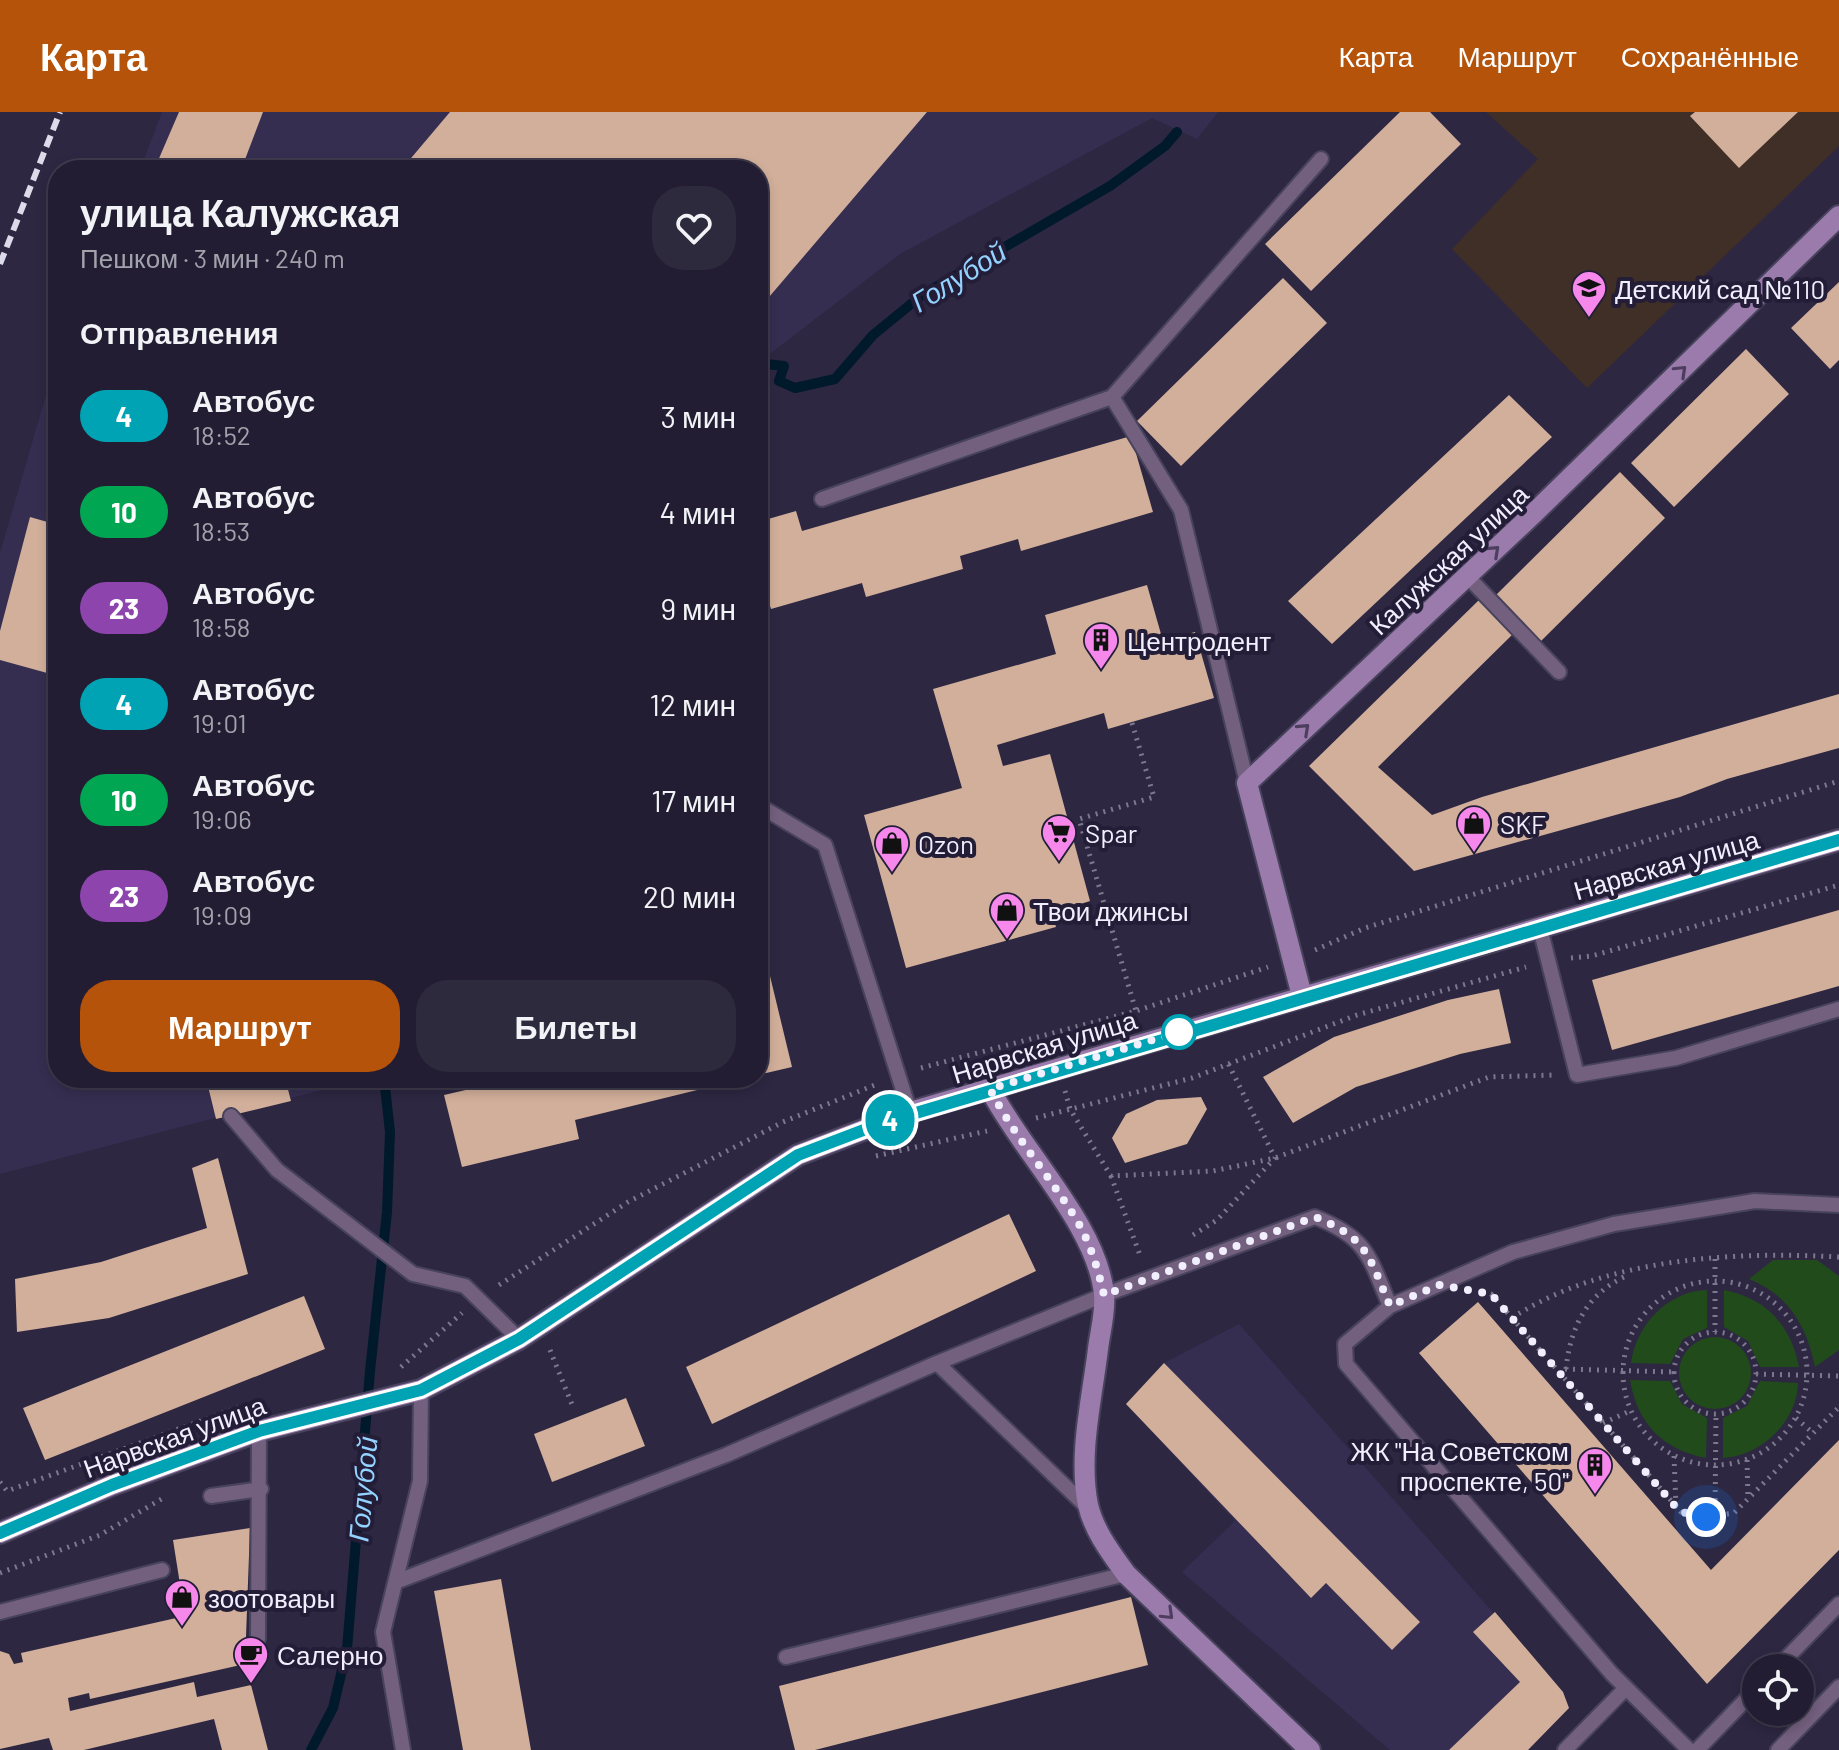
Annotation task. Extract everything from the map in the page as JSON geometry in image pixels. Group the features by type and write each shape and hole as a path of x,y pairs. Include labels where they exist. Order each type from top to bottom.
{"main road":[{"name":"Калужская улица","path":"1247,783 1467,576 1839,216"},
{"path":"1247,783 1302,996"},
{"name":"Нарвская улица","path":"0,1533 112,1485 259,1431 421,1390 519,1339 798,1155 910,1112 1839,840"},
{"path":"990,1089 1008,1126 1078,1221 1096,1262 1104,1295 1084,1472 1089,1508 1103,1541 1126,1574 1310,1750"}],"lane":[{"path":"822,499 1112,397 1321,159"},
{"path":"1112,397 1181,510 1247,783"},
{"path":"1467,576 1559,672"},
{"path":"768,811 825,845 910,1112"},
{"path":"1540,928 1577,1075 1676,1058 1839,1009"},
{"path":"231,1116 277,1170 413,1274 465,1286 519,1339"},
{"path":"1742,1702 1690,1750 1626,1688 1346,1364 1345,1344 1390,1306 1513,1252 1614,1224 1755,1201 1839,1205"},
{"path":"398,1581 726,1455 937,1363 1104,1295 1315,1217 1340,1227 1364,1246 1390,1306"},
{"path":"937,1363 1089,1508"},
{"path":"403,1750 383,1632 398,1581 420,1481 421,1390"},
{"path":"258,1639 259,1431"},
{"path":"211,1496 261,1489"},
{"path":"0,1612 162,1570"},
{"path":"786,1657 1126,1574"},
{"path":"1791,1654 1839,1604"},
{"path":"1778,1750 1839,1687"},
{"path":"1565,1750 1626,1688"}],"path":[{"path":"1132,723 1154,797 1079,819 1136,1011"},
{"path":"864,1159 1008,1126 1192,1078 1357,1015 1548,961 1592,956 1839,885"},
{"path":"1228,1063 1275,1158"},
{"path":"1111,1176 1213,1171 1275,1158 1489,1077 1577,1075"},
{"path":"1070,1109 1111,1176 1144,1264"},
{"path":"1180,1242 1217,1220 1275,1158"},
{"path":"1512,1318 1531,1306 1591,1282 1634,1272 1715,1259 1838,1258"},
{"path":"1715,1259 1715,1332"},
{"path":"1566,1369 1568,1348 1584,1310 1598,1294 1634,1272"},
{"path":"1715,1281 1750,1287 1783,1311 1804,1347 1807,1375 1806,1388 1795,1417 1777,1442 1747,1459 1715,1466 1674,1456 1645,1435 1630,1411 1622,1371 1629,1338 1653,1304 1688,1284 1715,1281"},
{"path":"1439,1285 1491,1294 1681,1512 1715,1516 1734,1513 1839,1407"},
{"path":"1715,1332 1739,1340 1749,1350 1756,1374 1752,1391 1743,1403 1732,1411 1716,1414 1690,1406 1675,1383 1674,1372 1678,1355 1686,1343 1698,1335 1715,1332"},
{"path":"538,1357 562,1341"},
{"path":"550,1349 573,1407"},
{"path":"1556,1369 1674,1372"},
{"path":"1756,1374 1839,1376"},
{"path":"1603,1423 1630,1411"},
{"path":"1715,1516 1716,1414"},
{"path":"1795,1417 1813,1433"},
{"path":"1674,1456 1676,1507"},
{"path":"1747,1459 1748,1499"},
{"path":"0,1482 7,1491"},
{"path":"0,1573 100,1535 169,1494"}],"shaded area":[{"path":"162,112 1218,112 1197,139 1152,118 900,254 771,353 768,353 768,160 144,160"},
{"name":"Детский сад №110","path":"1486,112 1839,112 1839,146 1587,388 1452,249 1538,159"},
{"path":"48,388 48,1088 329,1088 0,1174 0,553"},
{"path":"1239,1324 1563,1692 1569,1708 1528,1750 1390,1750 1182,1572 1235,1521 1126,1404 1164,1363"}],"green space":[{"path":"1773,1260 1817,1260 1839,1276 1839,1350 1815,1367 1807,1339 1794,1314 1775,1294 1749,1279"},
{"path":"1707,1290 1707,1328 1683,1339 1670,1364 1631,1363 1640,1336 1656,1313 1679,1296"},
{"path":"1724,1290 1752,1300 1774,1316 1790,1338 1799,1367 1760,1367 1748,1341 1724,1327"},
{"path":"1715,1337 1735,1343 1745,1353 1751,1373 1745,1393 1735,1403 1715,1409 1695,1403 1685,1393 1679,1373 1685,1353 1695,1343"},
{"path":"1630,1380 1670,1381 1682,1404 1707,1418 1706,1458 1677,1448 1654,1432 1639,1409"},
{"path":"1760,1381 1798,1383 1791,1411 1784,1423 1763,1444 1737,1456 1723,1458 1723,1418 1747,1406"}],"building":[{"path":"179,112 263,112 245,160 158,160"},
{"path":"450,112 927,112 768,298 768,160 409,160"},
{"path":"1400,112 1430,112 1461,144 1311,291 1265,244"},
{"path":"1695,112 1798,112 1739,168 1690,116"},
{"path":"1283,278 1327,323 1181,466 1137,421"},
{"path":"1839,282 1839,360 1830,369 1791,328"},
{"path":"1746,349 1789,394 1674,507 1631,463"},
{"path":"1509,395 1552,437 1332,644 1288,601"},
{"path":"1131,436 1153,512 1021,551 1018,539 960,556 963,569 866,597 862,583 771,609 768,599 768,519 796,511 802,531"},
{"path":"1620,472 1665,518 1540,642 1495,596"},
{"path":"30,517 48,522 48,673 0,660 0,631"},
{"path":"1147,585 1163,641 1195,632 1214,698 1108,729 1104,713 997,745 1003,766 1050,754 1090,901 1052,913 1056,927 906,968 864,815 962,788 933,689 1056,654 1045,615"},
{"path":"1479,600 1513,634 1378,767 1432,815 1482,797 1839,694 1839,748 1727,779 1680,797 1414,871 1309,766"},
{"path":"1839,910 1839,986 1612,1050 1592,980"},
{"path":"768,976 792,1067 768,1073"},
{"path":"1499,989 1511,1043 1460,1054 1356,1087 1293,1123 1263,1077 1334,1037 1448,1000"},
{"path":"208,1088 288,1088 291,1101 216,1119"},
{"path":"474,1088 705,1088 575,1120 579,1139 462,1167 444,1095"},
{"path":"1201,1097 1207,1109 1187,1144 1125,1163 1112,1138 1126,1114 1157,1100"},
{"path":"218,1158 248,1274 109,1318 17,1332 15,1279 101,1262 207,1228 192,1168"},
{"path":"1009,1214 1036,1271 712,1424 686,1367"},
{"path":"304,1296 325,1349 45,1460 23,1408"},
{"name":"ЖК \"На Советском проспекте, 50\"","path":"1478,1302 1711,1570 1839,1440 1839,1550 1707,1684 1419,1353"},
{"path":"1164,1363 1420,1622 1392,1650 1326,1583 1311,1598 1126,1404"},
{"path":"626,1398 645,1446 552,1482 534,1434"},
{"path":"250,1528 245,1664 90,1699 89,1693 68,1698 70,1711 194,1682 197,1697 251,1685 268,1750 222,1750 214,1719 84,1750 53,1750 49,1738 0,1749 0,1651 9,1654 14,1664 23,1662 21,1653 185,1616 173,1540"},
{"path":"501,1579 531,1750 463,1750 434,1591"},
{"path":"1131,1597 1148,1665 815,1750 795,1750 779,1686"},
{"path":"1495,1612 1563,1692 1569,1708 1528,1750 1449,1750 1520,1682 1473,1632"}],"waterway":[{"name":"Голубой","path":"768,364 784,366 779,381 795,388 835,379 873,335 922,295 1110,186 1165,146 1177,132"},
{"name":"Голубой","path":"311,1750 333,1708 347,1649 370,1371 387,1212 390,1132 385,1088"}],"railway":[{"path":"0,264 60,112"}],"bus line":[{"name":"4","path":"0,1533 112,1485 259,1431 421,1390 519,1339 798,1155 910,1112 1839,840"}],"place":[{"name":"Детский сад №110","path":"1589,319"},
{"name":"Центродент","path":"1101,671"},
{"name":"SKF","path":"1474,854"},
{"name":"Spar","path":"1059,863"},
{"name":"Ozon","path":"892,874"},
{"name":"Твои джинсы","path":"1007,941"},
{"name":"ЖК \"На Советском проспекте, 50\"","path":"1595,1496"},
{"name":"зоотовары","path":"182,1628"},
{"name":"Салерно","path":"251,1685"}],"route":[{"path":"1179,1032 990,1089 1008,1126 1078,1221 1096,1262 1104,1295 1315,1217 1340,1227 1364,1246 1390,1306 1439,1285 1491,1294 1676,1507 1681,1512 1706,1517"}]}
